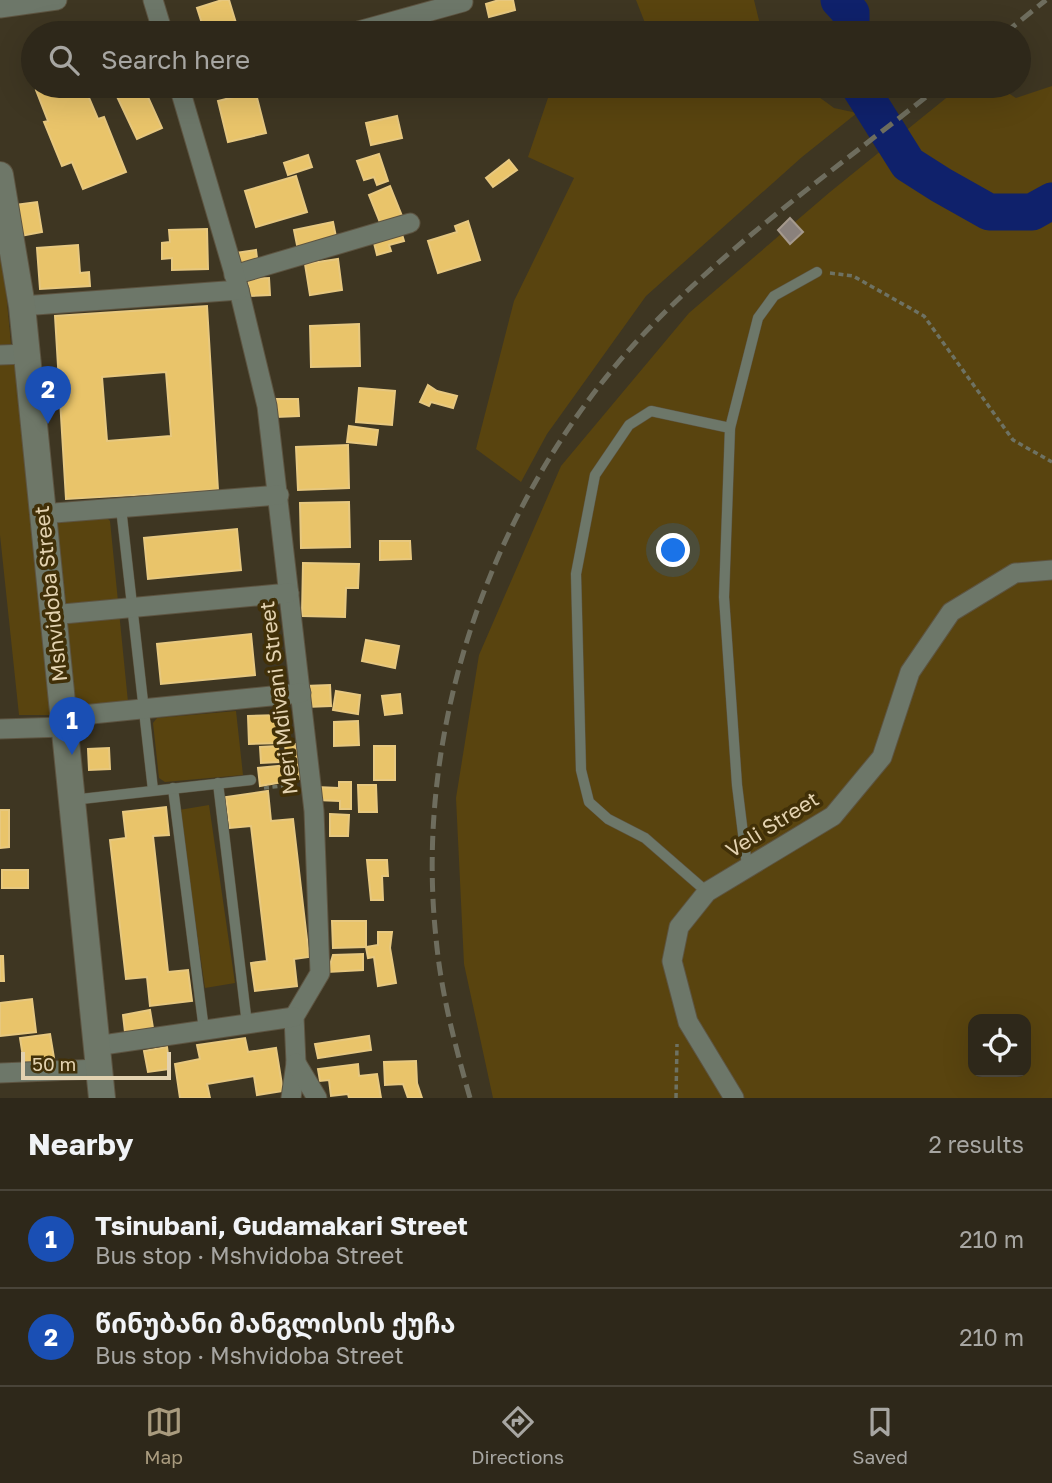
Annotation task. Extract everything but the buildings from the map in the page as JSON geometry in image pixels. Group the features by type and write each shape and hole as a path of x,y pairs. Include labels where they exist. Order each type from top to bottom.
{"street":[{"path":"0,8 57,0"},
{"path":"153,0 159,21"},
{"path":"394,21 463,2"},
{"name":"Meri Mdivani Street","path":"183,98 237,282 267,406 279,495 314,811 320,972 294,1017"},
{"name":"Mshvidoba Street","path":"0,175 22,306 13,354 42,514 102,1098"},
{"path":"22,306 237,282 410,223"},
{"path":"42,514 279,495"},
{"name":"Veli Street","path":"734,1098 688,1022 672,961 679,927 707,891 833,816 882,757 911,672 951,612 1015,573 1052,570"},
{"path":"52,615 289,593"},
{"path":"0,729 141,709 301,693"},
{"path":"0,1073 97,1058 204,1030 294,1017 296,1063 291,1098"},
{"path":"296,1063 317,1098"}],"lane":[{"path":"747,866 737,785 724,597 730,428 758,318 774,296 817,272"},
{"path":"707,891 645,838 608,819 589,802 581,770 576,574 595,475 629,425 651,411 730,428"},
{"path":"121,508 141,709 153,790"},
{"path":"71,800 251,780"},
{"path":"218,783 247,1024"},
{"path":"173,788 204,1030"}],"path":[{"path":"817,272 853,276 924,316 1013,440 1052,462"},
{"path":"251,780 260,788 310,783"}],"shaded area":[{"path":"636,0 754,0 759,21 644,21"},
{"path":"1052,86 1052,1098 493,1098 464,964 456,798 479,655 561,466 689,313 830,192 946,98 1031,98 1031,93"},
{"path":"548,98 820,98 834,108 857,113 802,157 646,296 547,434 521,482 476,449 514,301 574,178 528,157"},
{"path":"0,229 11,344 0,345"},
{"path":"17,362 50,715 19,715 0,535 0,364"},
{"path":"104,515 110,521 128,702 73,707 52,518"},
{"path":"236,711 243,775 165,782 159,778 153,723 157,718"},
{"path":"209,805 235,983 205,988 179,810"}],"waterway":[{"path":"839,0 851,13 851,21"},
{"path":"867,98 908,164 989,212 1032,212 1052,201"}],"railway":[{"path":"1020,21 1046,0"},
{"path":"470,1098 454,1039 438,958 432,853 439,768 455,683 480,601 515,522 557,447 606,377 663,314 763,224 925,98"}],"place":[{"name":"წინუბანი მანგლისის ქუჩა","path":"48,424"},
{"name":"Tsinubani, Gudamakari Street","path":"72,755"}]}
